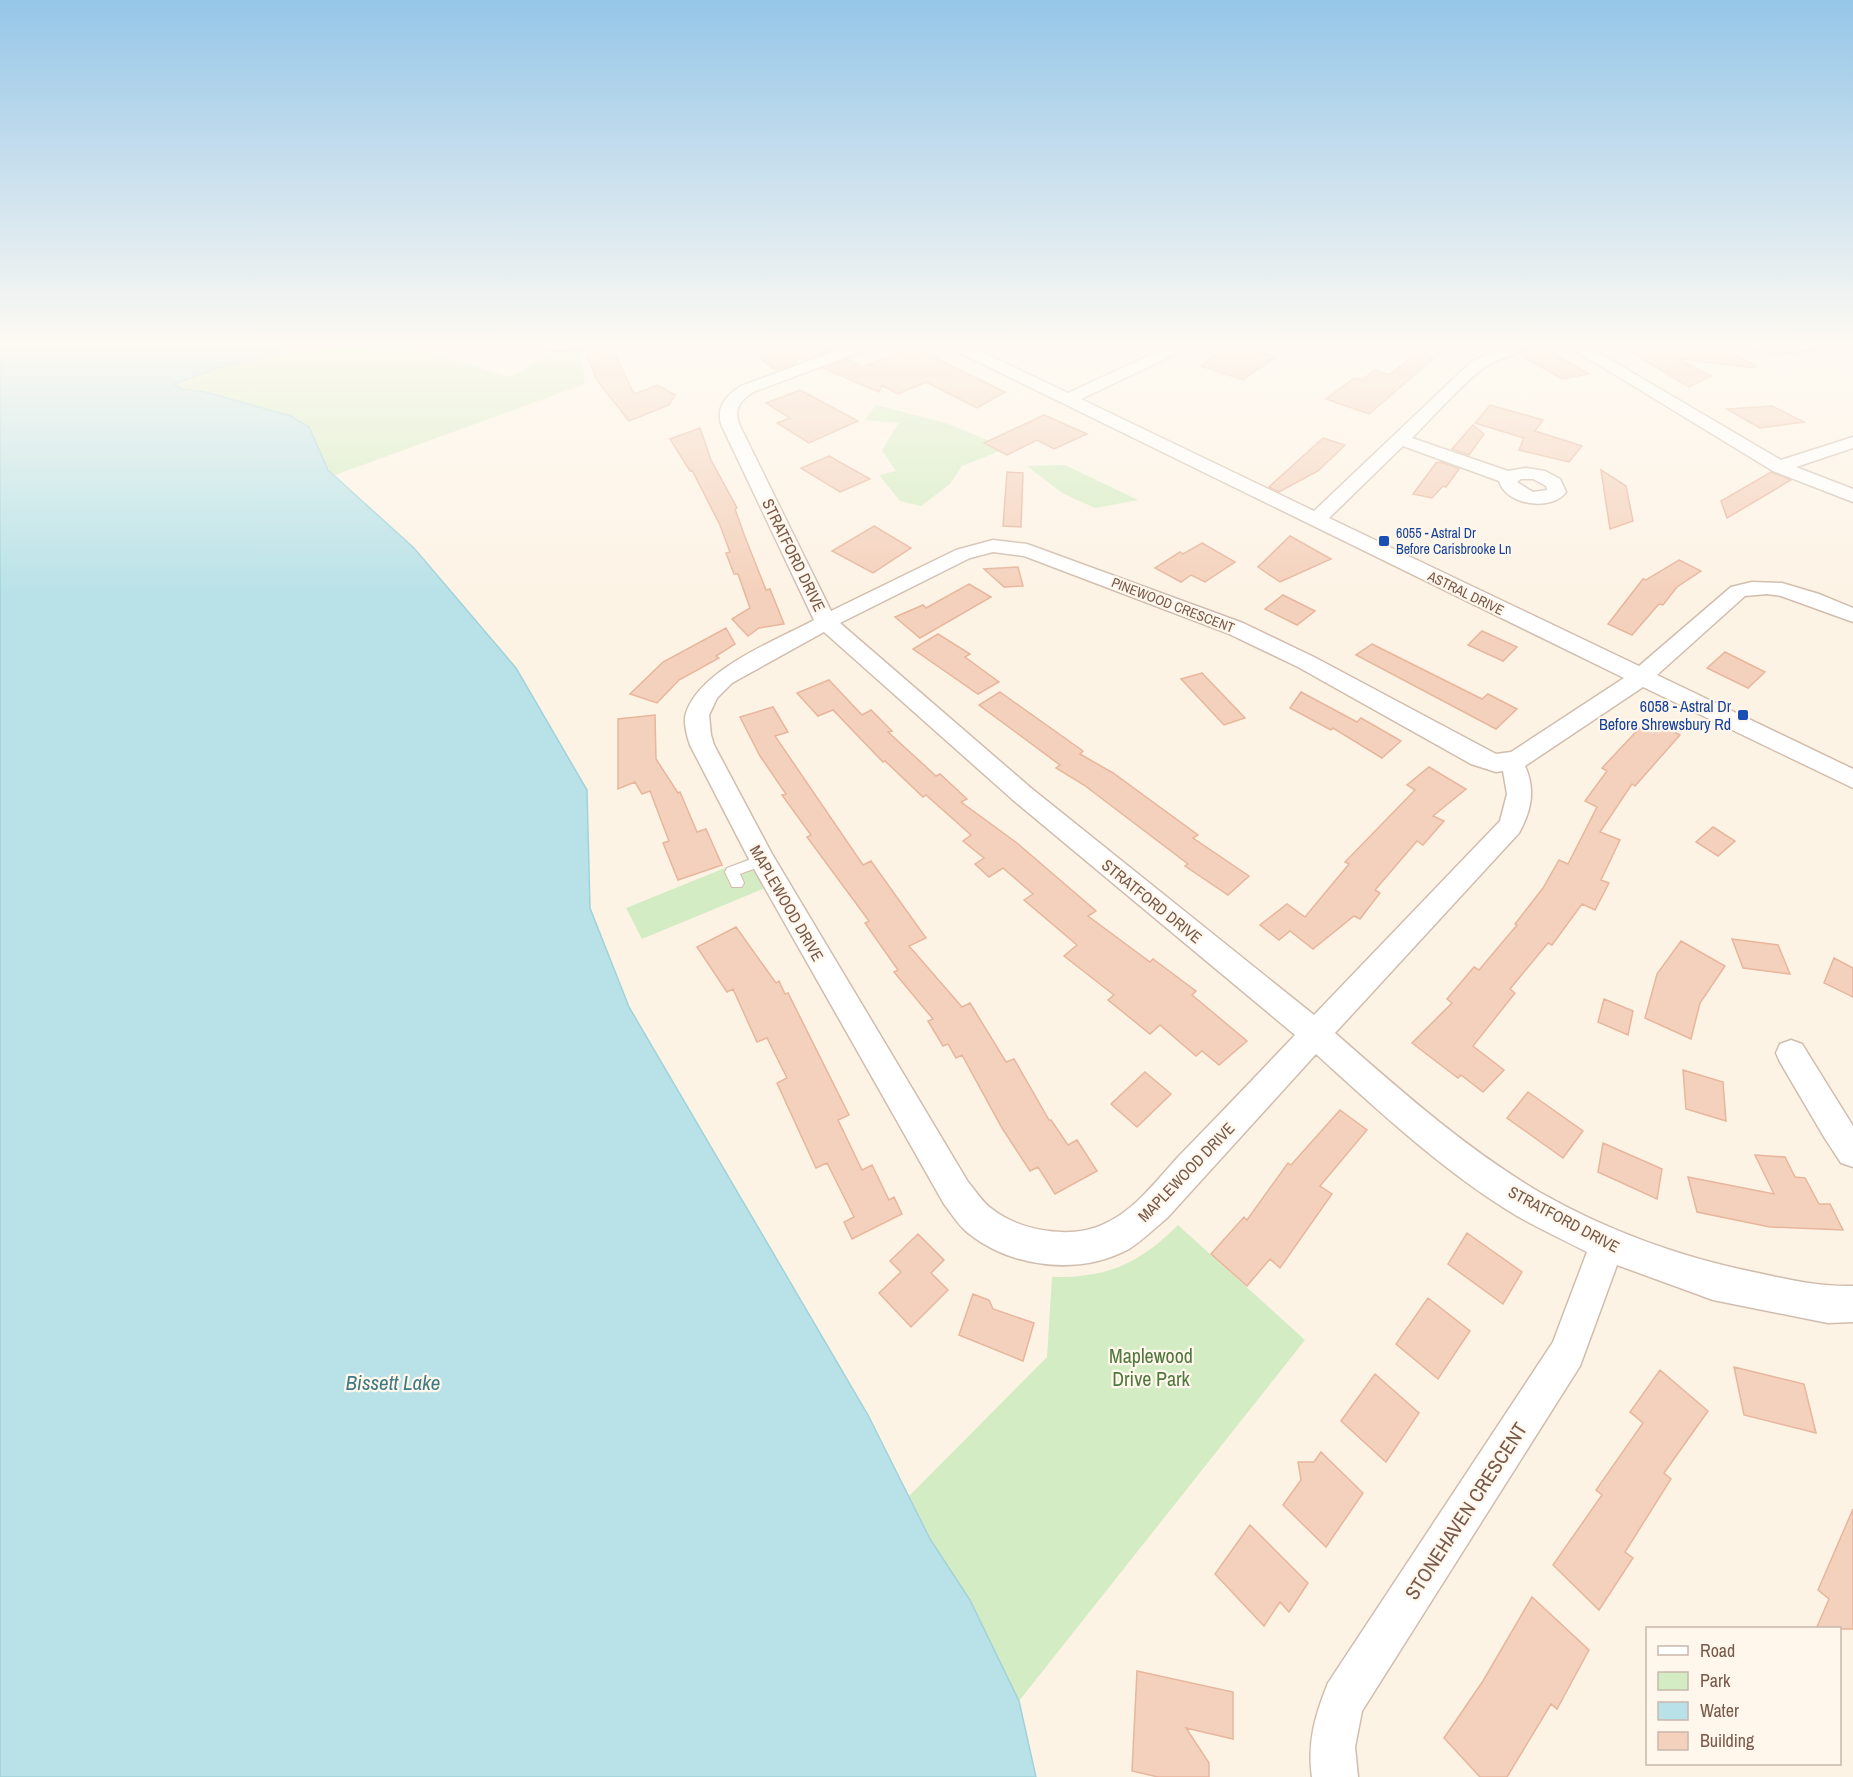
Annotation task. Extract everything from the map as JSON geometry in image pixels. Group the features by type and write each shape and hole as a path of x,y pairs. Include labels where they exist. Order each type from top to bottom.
{"street":[{"name":"STRATFORD DRIVE","path":"731,426 826,622 1022,794 1317,1035 1399,1109 1471,1165 1529,1204 1607,1244 1713,1282 1828,1305 1853,1304"},
{"name":"ASTRAL DRIVE","path":"1125,426 1640,678 1853,779"},
{"path":"1316,520 1416,426"},
{"path":"1710,426 1779,467 1853,496"},
{"path":"1402,440 1509,477"},
{"path":"1779,467 1853,442"},
{"name":"PINEWOOD CRESCENT","path":"826,622 963,554 993,546 1018,548 1235,628 1306,662 1480,758 1496,763 1511,762"},
{"path":"1511,762 1640,678 1733,593 1741,589 1763,587 1787,590 1853,616"},
{"name":"MAPLEWOOD DRIVE","path":"826,622 724,678 708,694 697,715 702,745 762,860 956,1193 979,1220 1017,1241 1039,1246 1074,1248 1104,1242 1128,1230 1156,1205 1510,826 1520,792 1520,780 1511,762"},
{"path":"1791,1053 1829,1118 1853,1152"},
{"name":"STONEHAVEN CRESCENT","path":"1335,1777 1333,1738 1335,1722 1344,1700 1567,1353 1607,1244"}],"lane":[{"path":"737,883 732,872 762,860"}],"green space":[{"path":"306,426 470,426 335,475 324,462"},
{"path":"897,426 953,426 990,441 1020,443 962,466 950,484 921,506 900,501 879,475 896,471 882,450"},
{"path":"1065,465 1138,500 1095,508 1062,493 1027,466"},
{"path":"747,859 765,888 642,939 626,908"},
{"name":"Maplewood Drive Park","path":"1178,1225 1305,1340 1019,1701 970,1600 930,1539 909,1496 1047,1357 1052,1277 1089,1275 1121,1266 1150,1250"}],"water":[{"name":"Bissett Lake","path":"0,426 307,426 328,470 414,548 516,668 587,790 590,908 629,1007 868,1415 930,1539 970,1600 1019,1701 1036,1777 0,1777"}],"building":[{"path":"782,426 847,426 809,443"},
{"path":"1021,426 1069,426 1087,434 1054,449 1037,440 1007,455 984,443"},
{"path":"1472,426 1484,434 1469,455 1452,449"},
{"path":"1485,426 1539,426 1535,431 1582,446 1569,462 1519,450 1524,438"},
{"path":"700,428 711,460 737,508 735,509 766,590 770,589 784,624 759,628 748,636 732,619 750,608 738,574 734,574 726,553 730,552 720,525 692,470 690,471 670,439"},
{"path":"1323,438 1345,445 1318,471 1279,492 1269,487"},
{"path":"829,456 870,479 840,492 801,468"},
{"path":"1441,462 1459,469 1446,487 1443,486 1432,498 1413,494 1436,463"},
{"path":"1601,470 1626,486 1633,521 1610,529"},
{"path":"1007,472 1023,473 1021,527 1003,526"},
{"path":"1771,472 1791,480 1727,518 1721,501"},
{"path":"874,526 911,548 873,573 832,551"},
{"path":"1290,536 1331,559 1280,582 1258,567"},
{"path":"1202,543 1235,562 1205,582 1191,575 1181,582 1155,568 1180,552 1183,554"},
{"path":"1679,560 1701,571 1677,587 1663,605 1659,604 1632,635 1608,624 1643,579 1646,580"},
{"path":"1018,567 1023,586 1004,587 984,569"},
{"path":"969,584 991,597 920,638 895,617 923,605 926,608"},
{"path":"1283,595 1315,611 1297,625 1265,609"},
{"path":"726,628 735,644 716,656 719,658 679,680 657,703 630,694 663,662"},
{"path":"1482,631 1517,647 1503,661 1468,645"},
{"path":"938,634 970,654 965,657 999,682 978,694 913,649"},
{"path":"1372,644 1482,699 1488,694 1517,709 1496,729 1356,655"},
{"path":"1725,652 1765,672 1748,688 1707,668"},
{"path":"1202,673 1245,718 1224,725 1181,679"},
{"path":"829,680 862,715 871,710 892,731 888,732 936,776 940,774 967,799 961,802 1017,843 1096,911 1088,916 1150,962 1153,959 1196,991 1192,995 1247,1041 1219,1065 1202,1051 1196,1056 1160,1025 1150,1034 1108,1000 1114,995 1064,956 1077,945 1024,900 1033,894 1003,868 989,877 975,864 984,858 963,841 971,835 926,795 923,797 885,761 883,762 833,710 818,716 797,693"},
{"path":"1000,692 1083,751 1080,754 1113,773 1198,835 1193,838 1249,876 1228,895 1185,866 1188,864 1084,785 1056,768 1060,765 979,705"},
{"path":"1301,692 1357,722 1361,718 1401,741 1382,758 1333,728 1331,730 1290,708"},
{"path":"773,707 788,732 775,736 863,865 871,861 926,938 909,946 962,1007 970,1003 1006,1062 1014,1059 1049,1120 1068,1145 1077,1140 1097,1171 1055,1194 1038,1167 1030,1171 1002,1128 962,1055 956,1058 948,1044 943,1046 928,1021 933,1019 894,972 898,970 865,923 869,921 807,837 811,835 782,795 786,794 760,756 740,717"},
{"path":"655,715 656,759 678,793 680,792 697,832 706,829 722,865 678,880 663,843 669,841 650,791 642,794 635,782 618,789 618,719"},
{"path":"1649,718 1680,735 1635,786 1632,784 1600,832 1620,840 1601,880 1609,883 1595,910 1582,904 1552,945 1548,943 1510,989 1515,993 1473,1046 1504,1070 1483,1092 1461,1075 1458,1078 1412,1043 1452,1003 1447,999 1474,967 1479,970 1517,925 1515,924 1543,888 1559,860 1568,864 1597,807 1585,801 1607,771 1602,768"},
{"path":"1429,767 1466,789 1433,816 1444,821 1423,845 1417,841 1375,890 1380,893 1360,919 1354,916 1313,949 1290,931 1279,940 1260,925 1287,904 1305,917 1349,864 1345,862 1415,790 1407,785"},
{"path":"1713,827 1735,841 1718,856 1696,842"},
{"path":"736,927 776,983 779,981 785,994 788,993 849,1115 838,1120 862,1170 872,1165 889,1200 894,1197 902,1214 852,1239 844,1222 854,1217 827,1163 816,1168 777,1083 787,1078 767,1038 757,1042 733,989 727,992 697,947"},
{"path":"1732,939 1778,945 1790,974 1743,968"},
{"path":"1681,941 1725,966 1700,1003 1691,1039 1645,1018 1657,974"},
{"path":"1834,958 1853,968 1853,997 1824,983"},
{"path":"1604,999 1633,1011 1628,1035 1598,1022"},
{"path":"1683,1070 1723,1082 1726,1121 1686,1109"},
{"path":"1145,1072 1171,1094 1137,1127 1111,1104"},
{"path":"1528,1092 1583,1131 1563,1158 1507,1118"},
{"path":"1340,1110 1367,1130 1320,1186 1332,1194 1280,1268 1270,1259 1247,1286 1211,1254 1244,1217 1247,1220 1288,1163 1291,1165"},
{"path":"1603,1143 1662,1169 1657,1199 1598,1172"},
{"path":"1755,1155 1785,1157 1795,1177 1805,1178 1819,1204 1830,1204 1843,1230 1770,1227 1697,1212 1688,1177 1774,1194"},
{"path":"1467,1233 1522,1272 1503,1304 1448,1264"},
{"path":"918,1234 944,1260 931,1273 948,1290 911,1327 879,1293 901,1272 890,1261"},
{"path":"973,1294 989,1300 993,1309 1034,1323 1023,1361 959,1335"},
{"path":"1428,1298 1470,1331 1438,1379 1396,1344"},
{"path":"1734,1367 1804,1384 1816,1433 1744,1415"},
{"path":"1660,1370 1708,1411 1664,1473 1671,1479 1625,1552 1633,1558 1599,1610 1553,1565 1602,1495 1596,1490 1643,1423 1630,1412"},
{"path":"1375,1374 1419,1413 1386,1462 1341,1421"},
{"path":"1321,1452 1363,1493 1326,1547 1283,1505 1301,1480 1298,1462 1314,1462"},
{"path":"1853,1509 1853,1629 1817,1627 1829,1599 1818,1590"},
{"path":"1250,1525 1308,1583 1289,1612 1280,1602 1264,1626 1215,1574"},
{"path":"1532,1597 1589,1650 1557,1709 1551,1704 1507,1777 1480,1777 1444,1738 1483,1681"},
{"path":"1137,1671 1233,1692 1233,1739 1186,1728 1209,1763 1209,1777 1158,1777 1132,1771"}],"place":[{"name":"6055 - Astral Dr Before Carisbrooke Ln","path":"1384,541"},
{"name":"6058 - Astral Dr Before Shrewsbury Rd","path":"1743,715"}]}
